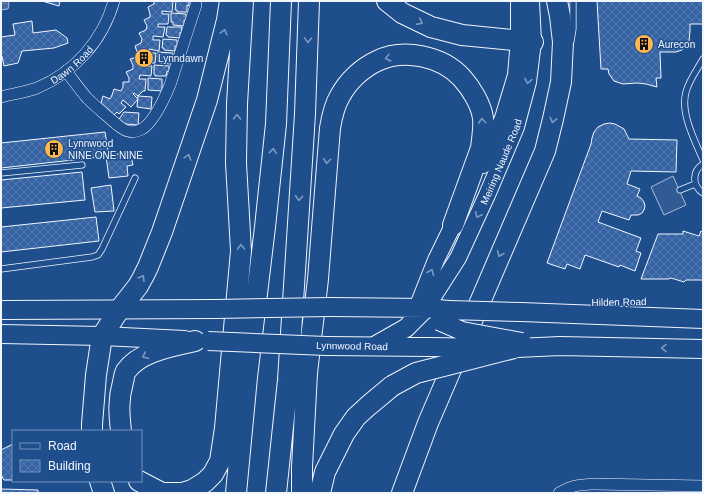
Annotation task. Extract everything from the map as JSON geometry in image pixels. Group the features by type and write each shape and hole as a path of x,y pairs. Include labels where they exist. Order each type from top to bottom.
{"highway":[{"path":"92,430 96,375 102,336 143,278 162,232 207,100 227,20 230,1"},
{"path":"141,482 162,493 182,493 192,490 205,482 213,474 220,461 225,428 241,251 236,163 237,104 244,1"},
{"path":"236,493 247,376 276,124 280,1"},
{"path":"276,493 288,380 305,114 309,1"},
{"path":"387,1 402,13 431,27 462,35 526,41"},
{"path":"402,493 428,423 544,152 561,82 563,42 557,1"},
{"path":"302,493 307,373 318,279 330,128 333,110 340,95 358,73 378,60 404,54 433,59 457,72 474,93 483,118 481,148 453,225"},
{"path":"121,430 119,407 121,391 125,372 134,362 145,356 167,348 202,341"},
{"path":"320,493 326,472 344,434 356,417 392,386 416,373 518,346"},
{"path":"288,380 291,493"},
{"path":"100,482 104,493"}],"main road":[{"name":"Meiring Naude Road","path":"422,310 458,258 487,196 516,127 528,82 526,41 519,1"},
{"name":"Meiring Naude Road","path":"422,310 436,260 486,158 503,118 526,41 531,1"},
{"path":"1,310 330,307 422,310 444,316 528,312 700,320"},
{"path":"374,346 406,328 422,310"},
{"path":"444,316 462,331 518,346"},
{"name":"Lynnwood Road","path":"1,334 102,336 326,346 560,346 703,349"}],"street":[{"name":"Dawn Road","path":"1,97 36,88 66,72 86,54 97,39 109,18 114,1"},
{"path":"66,72 88,98 110,119 129,132 141,130 152,119 168,91 196,5"},
{"path":"559,493 576,485 588,484 703,486"}],"lane":[{"path":"571,44 573,29 573,1"},
{"path":"561,82 568,58"},
{"path":"703,60 692,77 686,92 685,100 690,130 703,160"},
{"path":"703,164 697,170 694,179 695,184 703,193"},
{"path":"1,173 82,165"},
{"path":"1,269 98,255 135,178"},
{"path":"680,190 695,184"},
{"name":"Hilden Road","path":"528,312 647,311"}],"shaded area":[{"path":"673,176 686,205 664,215 651,187"}],"water":[{"path":"1,1 8,1 8,9 1,10"}],"building":[{"path":"42,1 60,1 59,6"},
{"name":"Lynndawn","path":"154,1 173,1 172,12 162,11 162,14 169,14 168,24 158,24 158,27 165,27 163,37 153,36 153,40 160,40 159,51 149,49 149,53 156,53 155,63 145,63 145,66 152,66 151,76 140,75 139,79 146,79 145,91 138,96 134,93 133,94 138,99 131,107 123,100 121,103 126,107 119,114 117,112 114,115 101,103 103,96 110,99 114,89 121,91 123,82 129,82 126,72 133,69 130,59 137,57 135,46 141,43 142,39 139,33 146,30 147,26 144,20 150,17 148,7 154,4"},
{"path":"176,1 189,1 189,6 187,5 187,12 177,12 177,10 175,10"},
{"name":"Aurecon","path":"597,1 703,1 703,24 690,24 689,42 682,50 676,52 660,52 661,78 656,78 657,87 637,83 623,84 614,81 609,74 608,69 601,69"},
{"path":"171,13 186,14 184,26 173,25 173,22 171,22"},
{"path":"32,21 33,33 56,30 67,38 68,43 54,48 22,51 18,63 4,66 1,56 1,37 15,35 13,24"},
{"path":"167,27 182,27 180,38 168,37 166,35"},
{"path":"163,39 177,40 175,51 164,50 164,48 162,48"},
{"path":"158,52 173,53 171,64 160,63 160,61 158,62"},
{"path":"154,65 169,66 169,72 167,71 166,76 155,76"},
{"path":"148,78 162,79 162,91 148,90"},
{"path":"138,96 152,97 151,109 137,107"},
{"path":"124,112 139,113 138,125 125,124 119,119"},
{"path":"610,123 624,129 629,139 677,140 676,172 631,171 627,184 640,189 637,196 641,198 645,206 642,213 638,215 631,215 629,220 602,211 598,222 641,238 636,251 641,253 635,271 585,255 580,269 567,264 565,269 547,263 591,144 594,132 598,127"},
{"name":"Lynnwood NINE ONE NINE","path":"105,132 109,156 1,168 1,143"},
{"name":"Lynnwood NINE ONE NINE","path":"130,152 133,165 127,166 128,176 109,178 106,156"},
{"name":"Lynnwood NINE ONE NINE","path":"82,172 85,200 1,208 1,180"},
{"name":"Lynnwood NINE ONE NINE","path":"111,185 114,211 95,212 91,188"},
{"path":"96,217 99,241 1,252 1,227"},
{"path":"683,231 699,236 701,231 703,232 703,280 686,280 684,282 671,278 641,279 658,234 683,234"},
{"path":"12,444 12,480 4,480 1,475 1,450"},
{"path":"1,489 38,490 38,493 1,493"}],"place":[{"name":"Aurecon","path":"644,44"},
{"name":"Lynndawn","path":"144,58"},
{"name":"Lynnwood NINE ONE NINE","path":"54,149"}]}
